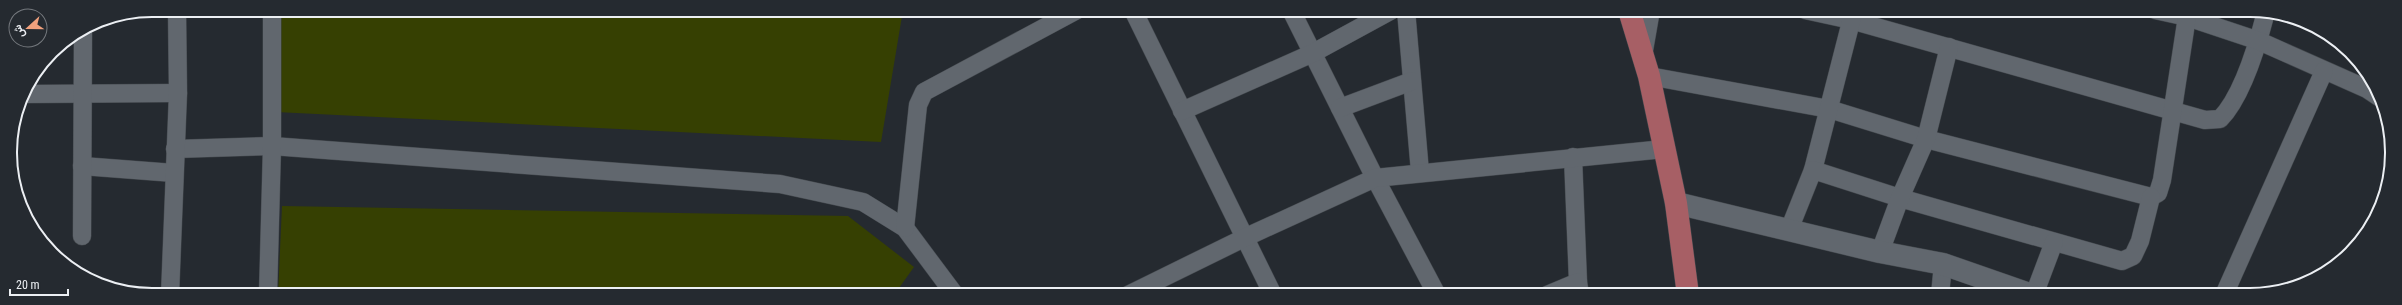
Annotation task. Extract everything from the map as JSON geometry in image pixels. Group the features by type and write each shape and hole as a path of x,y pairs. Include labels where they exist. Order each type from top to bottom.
{"main road":[{"path":"1631,17 1646,66 1676,203 1687,288"}],"street":[{"path":"170,288 178,93 177,17"},
{"path":"268,288 272,146 272,17"},
{"path":"905,228 918,105 924,92 1064,17"},
{"path":"1136,17 1269,288"},
{"path":"1295,17 1375,178 1433,288"},
{"path":"1182,110 1313,53 1379,17"},
{"path":"1407,17 1420,172"},
{"path":"1650,17 1646,66 1829,109 1926,138 2151,197 2158,193 2162,180 2188,17"},
{"path":"1788,230 1813,170 1852,17"},
{"path":"1859,17 1949,47 2205,120 2220,119 2230,109 2259,41 2265,18"},
{"path":"2196,17 2259,41 2370,91"},
{"path":"82,236 83,36"},
{"path":"1880,252 1900,198 1926,138 1949,47"},
{"path":"2227,288 2324,71"},
{"path":"1340,108 1412,80"},
{"path":"31,94 82,92 178,93"},
{"path":"175,148 272,146 780,184 863,202 905,228 949,288"},
{"path":"1142,288 1244,238 1375,178 1420,172 1664,149"},
{"path":"1573,157 1579,288"},
{"path":"82,166 174,173"},
{"path":"1813,170 1900,198 2122,261 2133,256 2140,241 2151,197"},
{"path":"1676,203 1880,252 1944,264 2013,288"},
{"path":"2036,288 2054,242"},
{"path":"1941,288 1944,264"}],"green space":[{"path":"278,17 902,17 881,142 276,112"},
{"path":"282,206 848,216 914,267 899,288 278,288"}]}
